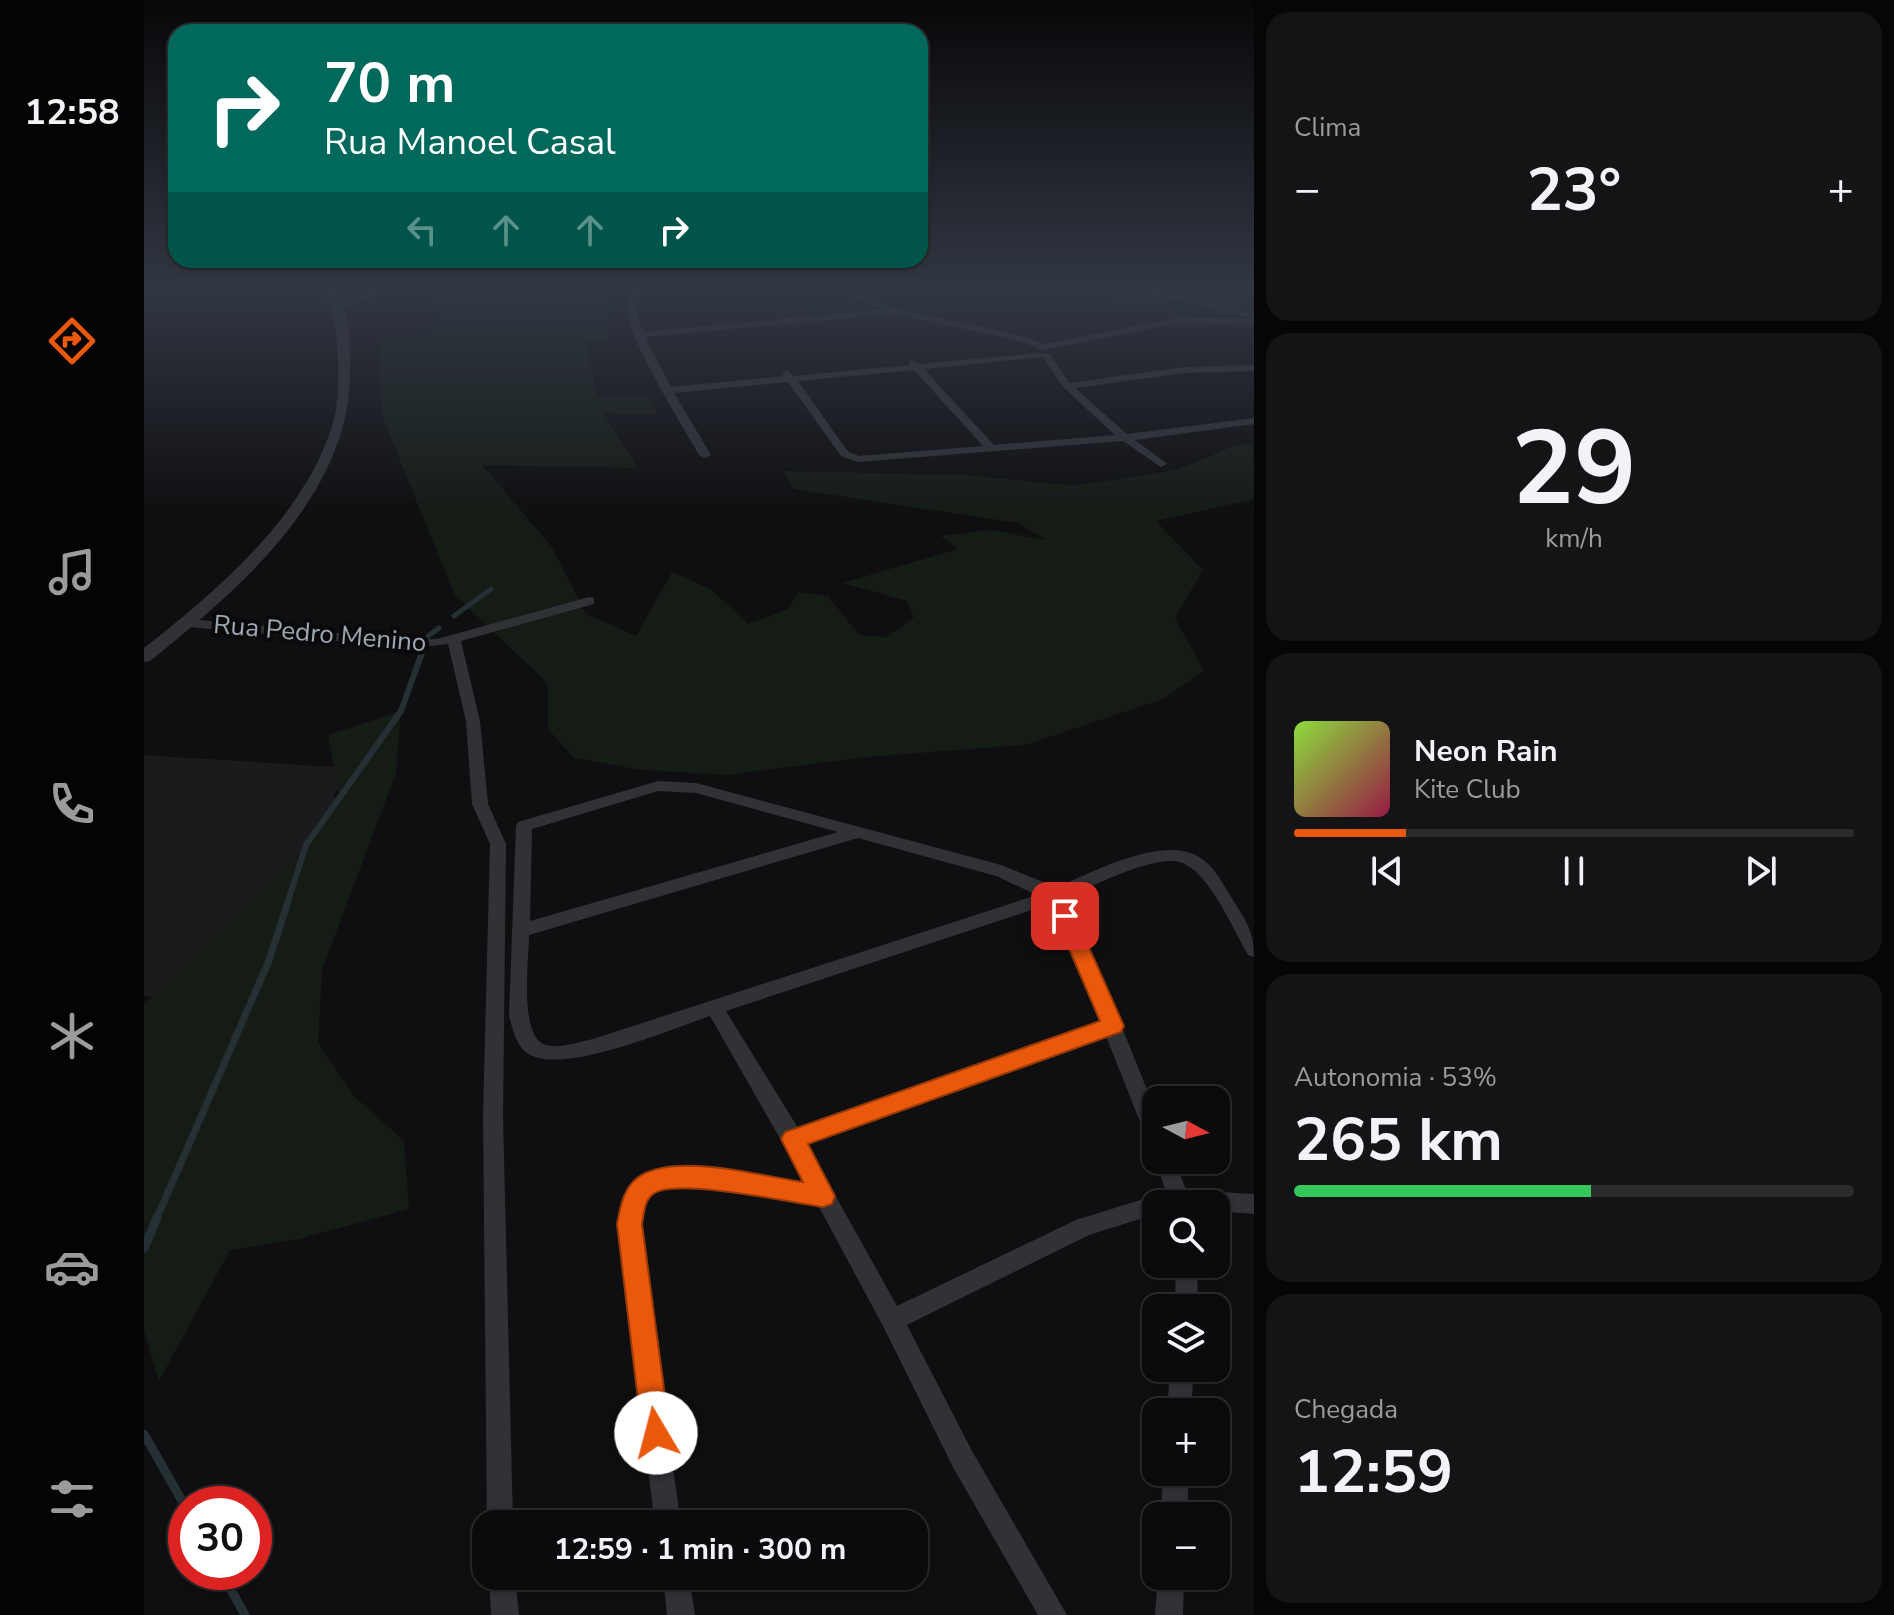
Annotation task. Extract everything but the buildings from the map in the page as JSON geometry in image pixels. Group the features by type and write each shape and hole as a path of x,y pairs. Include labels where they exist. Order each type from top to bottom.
{"street":[{"path":"144,657 189,623 229,585 299,503 325,461 338,426 345,384 344,364"},
{"path":"655,364 705,455"},
{"path":"667,387 921,364"},
{"path":"1050,364 1068,386 1122,438 1161,464"},
{"path":"915,365 990,447"},
{"path":"1068,386 1185,370 1254,368"},
{"path":"789,376 839,447 851,458 882,459 990,447 1122,438 1254,421"},
{"name":"Rua Pedro Menino","path":"189,623 412,644 446,641 589,601"},
{"path":"446,641 473,721 480,804 495,833 498,860 493,1116 500,1510"},
{"path":"495,833 635,791 678,786 862,831 1001,871 1035,885 1051,897 1079,943 1142,1101"},
{"path":"524,826 518,1015 521,1034 527,1044 551,1054 569,1053 714,1007 1051,897 1158,856 1180,855 1199,865 1209,875 1254,950"},
{"path":"523,930 862,831"},
{"path":"714,1007 793,1139 892,1320 963,1460 1053,1615"},
{"path":"793,1139 1113,1026"},
{"path":"666,1510 631,1250 629,1224 634,1199 644,1187 658,1179 673,1176 823,1196"},
{"path":"1230,1203 1254,1204"},
{"path":"892,1320 1084,1227 1142,1207"},
{"path":"503,1590 505,1615"},
{"path":"678,1590 681,1615"},
{"path":"1169,1615 1170,1590"}],"shaded area":[{"path":"380,364 591,364 597,396 648,395 657,415 603,413 638,468 482,465 552,547 586,614 636,636 672,572 712,590 748,624 788,609 799,592 828,596 859,635 887,637 914,617 907,601 842,583 958,549 941,536 990,530 1046,540 1018,523 794,489 783,471 964,475 1075,486 1179,469 1236,445 1254,444 1254,499 1156,521 1203,570 1175,618 1204,671 1163,699 1025,745 865,757 728,775 642,770 574,758 548,729 548,684 454,594 381,413"},
{"path":"401,711 396,773 322,970 318,1043 354,1096 404,1141 409,1209 299,1239 230,1250 159,1381 144,1331 144,1005 306,845 340,801 328,735"},
{"path":"144,755 350,768 333,797 340,800 321,818 298,858 151,998 144,995"}],"waterway":[{"path":"454,616 491,589"},
{"path":"422,652 428,636 439,628"},
{"path":"287,904 306,845 401,711 423,650"},
{"path":"156,1220 268,963 288,902"},
{"path":"144,1248 157,1218"},
{"path":"144,1434 174,1486"},
{"path":"231,1590 245,1615"}],"route":[{"path":"656,1433 631,1250 629,1224 634,1199 644,1187 658,1179 673,1176 823,1196 793,1139 1113,1026 1065,916"}]}
